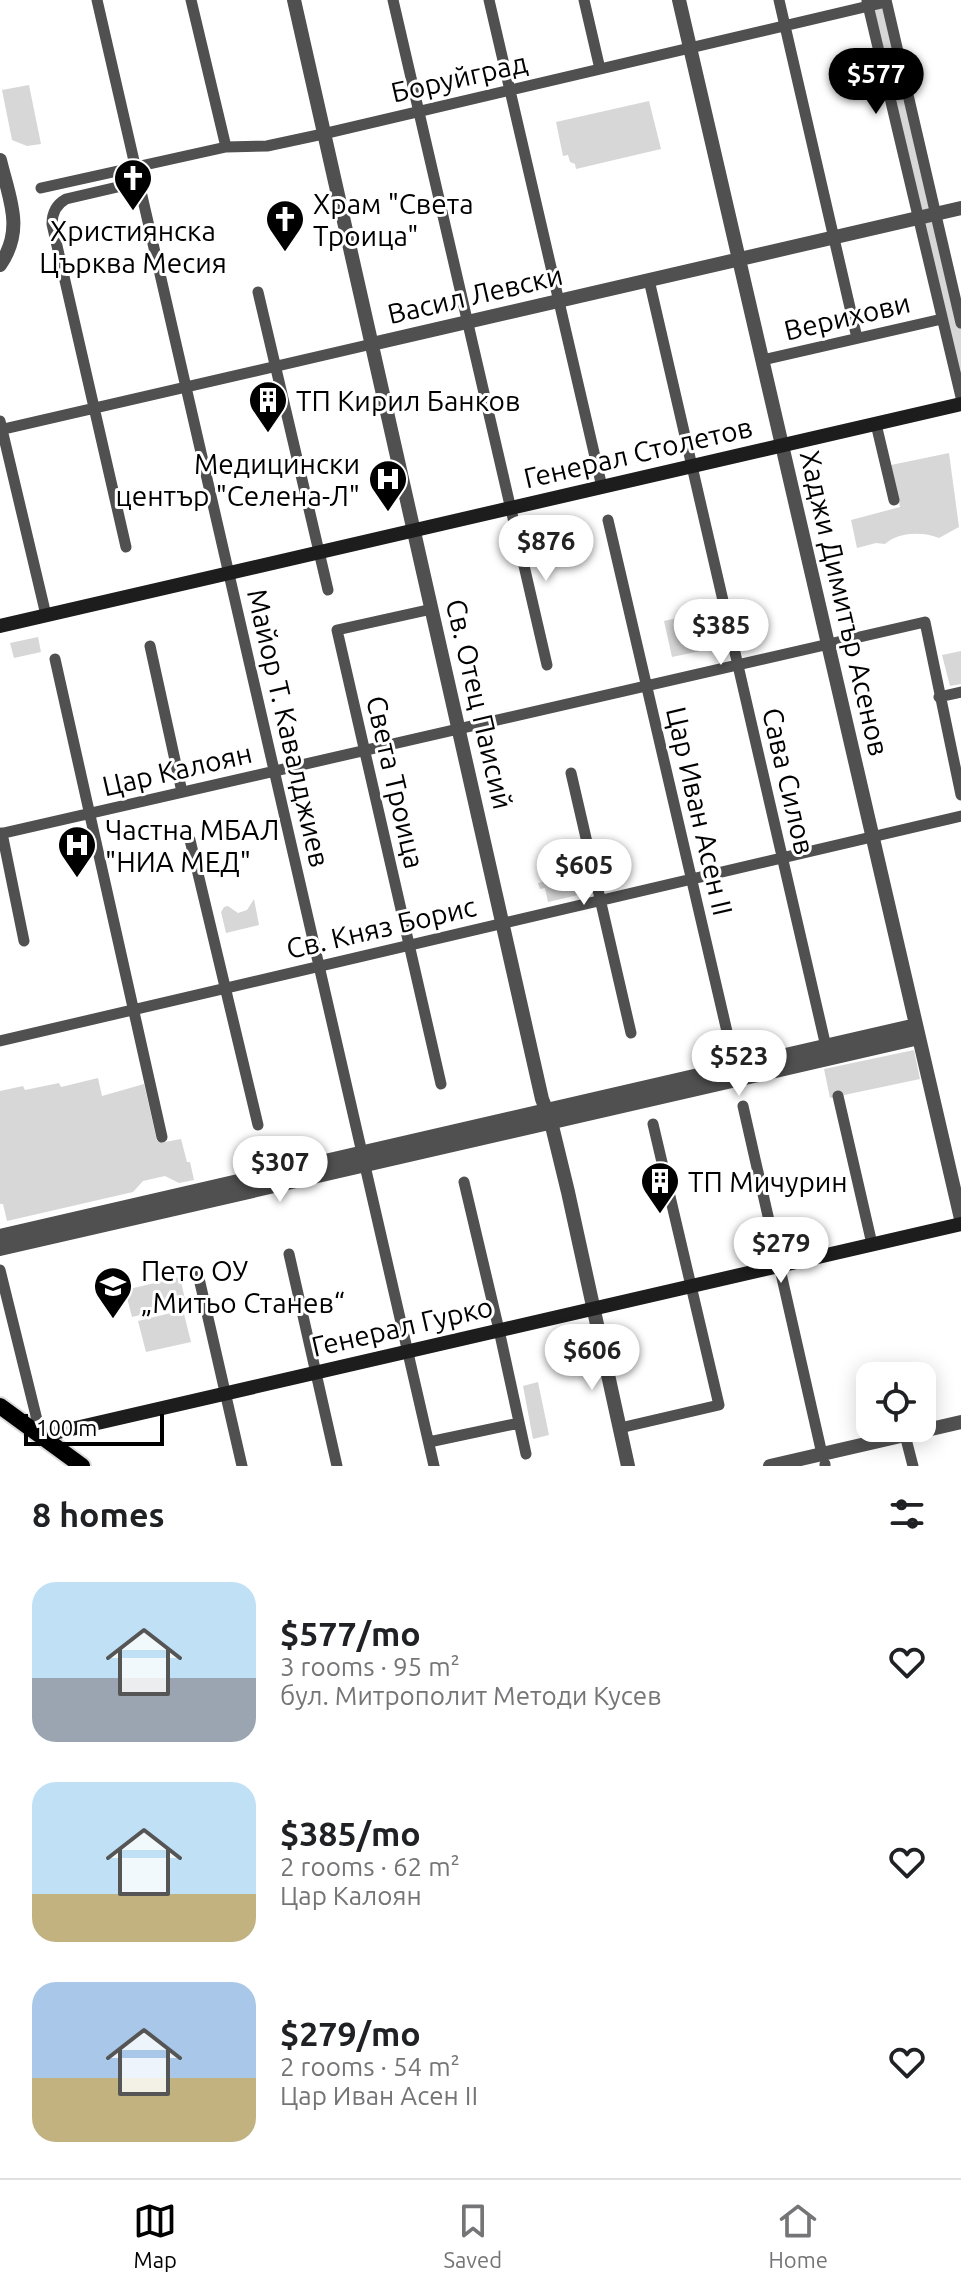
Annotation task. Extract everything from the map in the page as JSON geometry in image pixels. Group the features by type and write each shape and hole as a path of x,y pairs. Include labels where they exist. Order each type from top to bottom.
{"main road":[{"name":"Генерал Столетов","path":"0,626 961,404"},
{"name":"Генерал Гурко","path":"41,1436 779,1266 961,1221"},
{"path":"0,1406 76,1465"}],"street":[{"name":"Майор Т. Кавалджиев","path":"97,0 434,1466"},
{"path":"191,0 226,147"},
{"name":"Св. Отец Паисий","path":"294,0 628,1466"},
{"path":"393,0 547,665"},
{"path":"489,0 602,487"},
{"path":"584,0 600,69"},
{"name":"Хаджи Димитър Асенов","path":"679,0 961,1221"},
{"path":"779,0 857,338"},
{"name":"Боруйград","path":"41,188 226,147 267,146 323,134 886,1"},
{"path":"886,1 961,323"},
{"path":"868,3 961,397"},
{"path":"0,163 13,217 0,265"},
{"path":"126,547 52,217 62,201 139,182"},
{"name":"Васил Левски","path":"1,427 186,388 961,208"},
{"name":"Сава Силов","path":"649,280 827,1052"},
{"path":"258,292 328,590"},
{"name":"Верихови","path":"763,360 942,319"},
{"path":"876,424 894,500"},
{"path":"1,427 46,615"},
{"name":"Цар Иван Асен II","path":"608,520 735,1066"},
{"name":"Света Троица","path":"432,609 337,630 441,1084"},
{"name":"Цар Калоян","path":"1,834 925,622 939,697"},
{"path":"150,646 182,792"},
{"path":"55,659 162,1137"},
{"path":"961,692 939,697 961,795"},
{"path":"571,773 631,1033"},
{"name":"Св. Княз Борис","path":"0,1041 961,816"},
{"path":"1,834 24,941"},
{"path":"190,840 258,1125"},
{"path":"0,1249 364,1159 918,1032"},
{"path":"548,1116 735,1066 827,1052"},
{"path":"838,1096 872,1244"},
{"path":"743,1106 824,1461"},
{"path":"620,1428 719,1405 653,1124"},
{"path":"0,1236 364,1159"},
{"path":"464,1182 526,1454"},
{"path":"289,1254 337,1466"},
{"path":"0,1270 41,1436"},
{"path":"198,1274 242,1466"},
{"path":"936,1428 961,1422"},
{"path":"429,1442 519,1423"},
{"path":"770,1466 824,1461 883,1442"},
{"path":"907,1442 913,1466"}],"shaded area":[{"path":"867,0 886,0 961,323 961,397"},
{"path":"29,85 41,144 27,146 12,140 2,90"},
{"path":"649,101 661,149 576,169 568,155 563,156 556,122"},
{"path":"949,453 959,527 939,538 910,534 896,537 885,544 857,548 851,520 900,507 891,465"},
{"path":"715,604 725,646 672,657 664,621 690,615 689,611"},
{"path":"38,637 41,652 14,658 10,643"},
{"path":"961,651 961,684 950,686 942,655"},
{"path":"580,844 591,892 548,902 545,888 540,889 538,883 557,879 552,859 556,858 555,853"},
{"path":"254,899 259,925 226,933 221,912 224,907 228,906 238,913 247,910"},
{"path":"914,1050 920,1079 830,1098 824,1069"},
{"path":"98,1078 102,1096 144,1084 157,1141 181,1139 194,1180 179,1183 165,1176 143,1181 133,1192 7,1221 3,1204 0,1204 0,1091 59,1083 61,1087"},
{"path":"180,1277 186,1304 132,1317 125,1290"},
{"path":"183,1310 191,1342 146,1352 138,1321"},
{"path":"538,1382 549,1435 533,1439 523,1386"}],"place":[{"name":"Християнска Църква Месия","path":"133,212"},
{"name":"Храм \"Света Троица\"","path":"285,253"},
{"name":"ТП Кирил Банков","path":"268,434"},
{"name":"Медицински център \"Селена-Л\"","path":"388,513"},
{"name":"Частна МБАЛ \"НИА МЕД\"","path":"77,879"},
{"name":"ТП Мичурин","path":"660,1215"},
{"name":"Пето ОУ „Митьо Станев“","path":"113,1320"}]}
